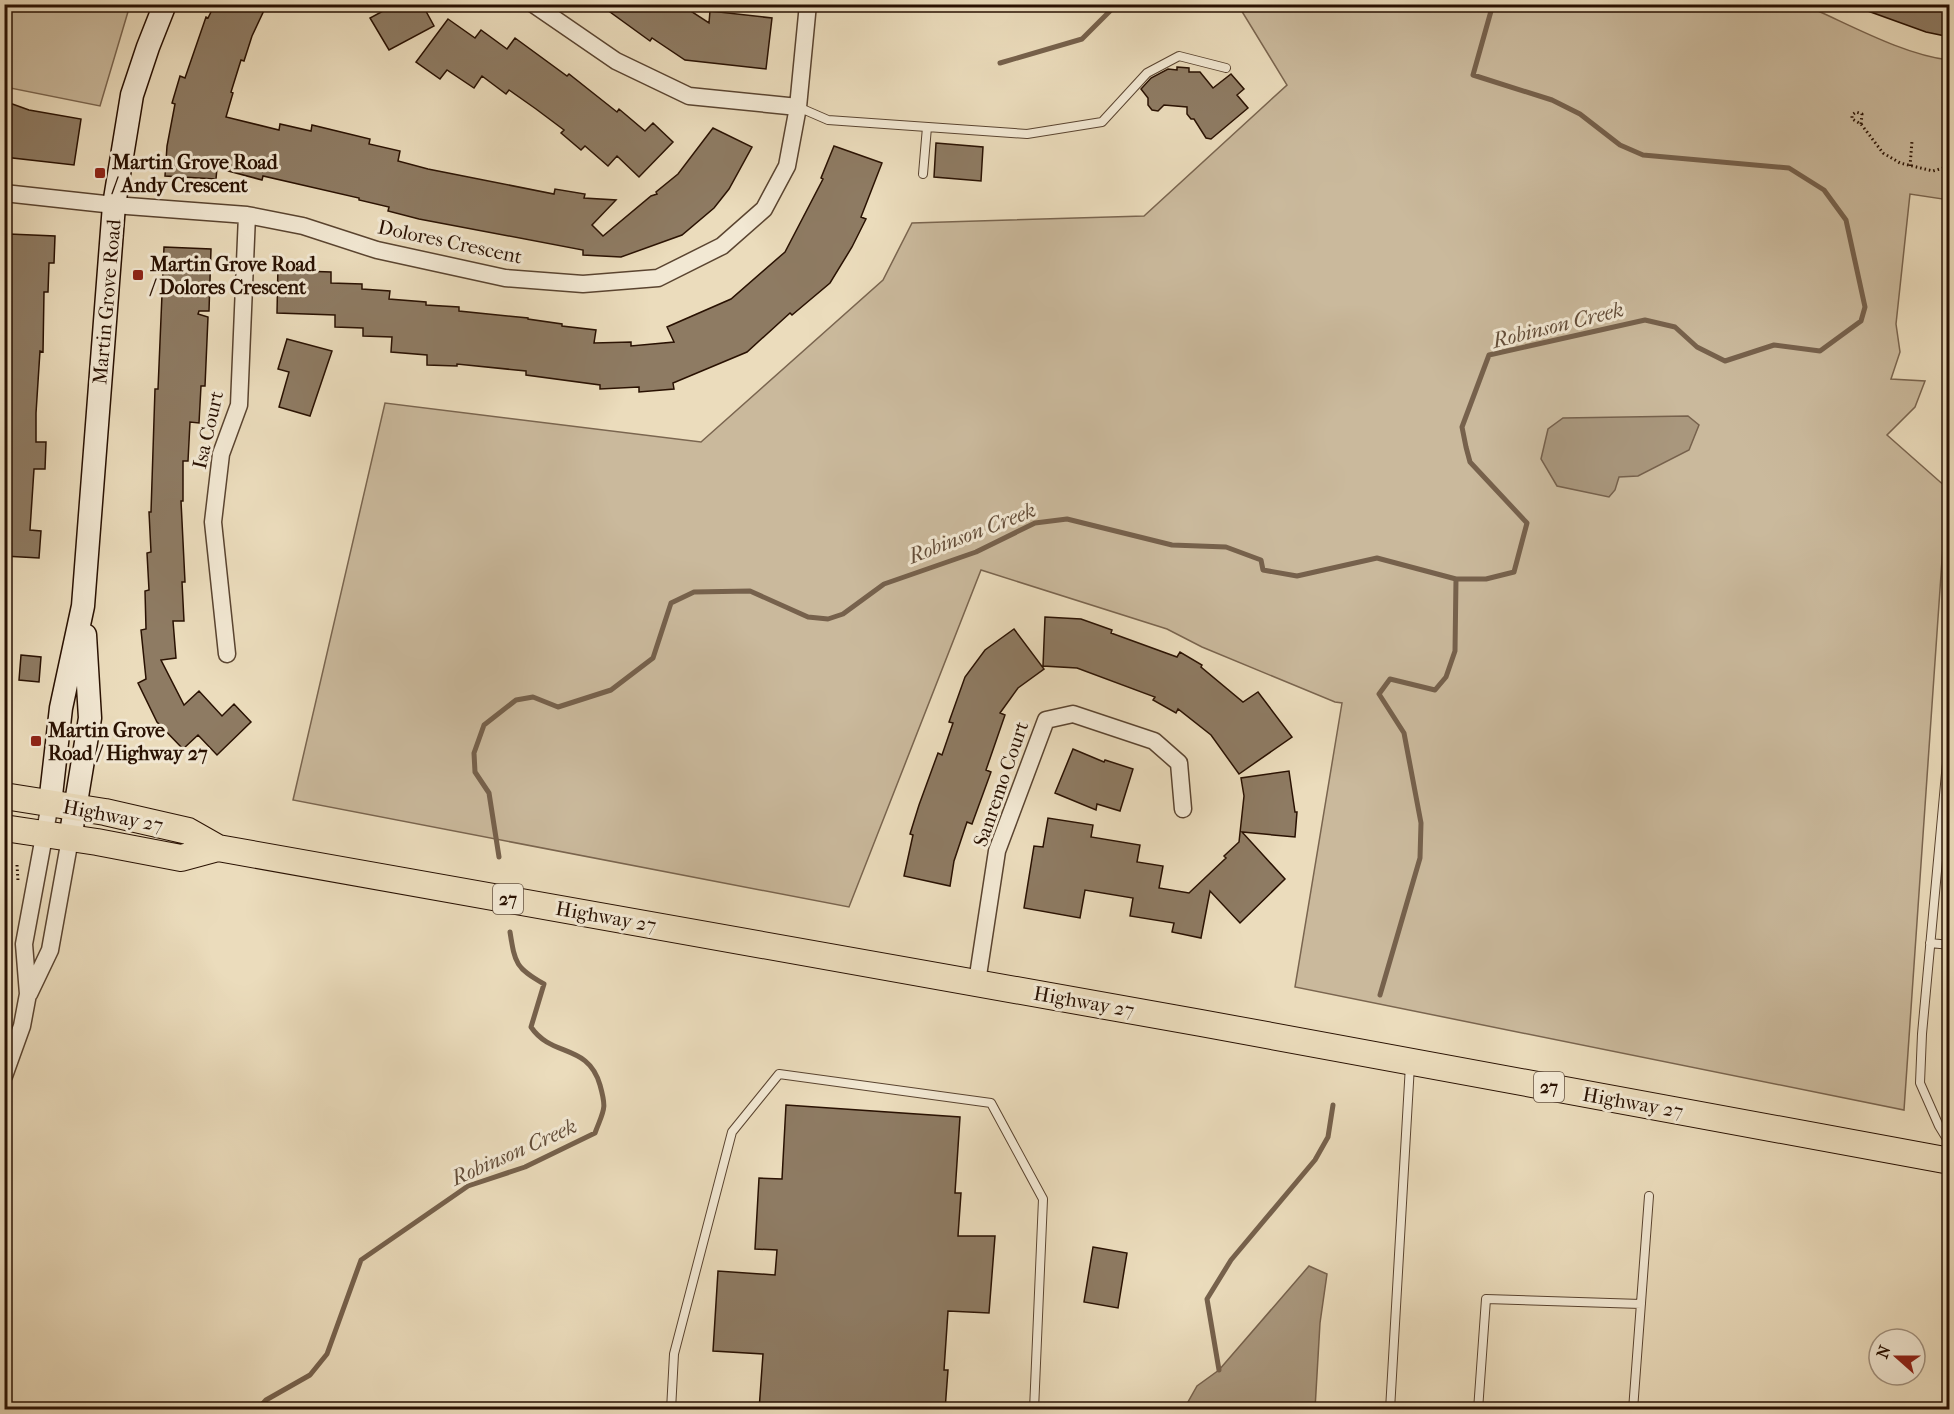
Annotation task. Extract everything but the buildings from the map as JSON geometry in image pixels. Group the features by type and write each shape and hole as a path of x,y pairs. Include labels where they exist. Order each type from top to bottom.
{"main road":[{"name":"Highway 27","path":"4,796 105,812 188,831 218,848 977,982 1950,1161"},
{"name":"Highway 27","path":"4,828 181,858 218,848"}],"street":[{"name":"Martin Grove Road","path":"50,804 61,708 83,606 114,206 132,95 165,4"},
{"path":"533,4 616,61 689,96 798,107"},
{"name":"Dolores Crescent","path":"4,193 114,206 247,215 303,226 377,250 505,278 583,284 658,278 722,246 764,209 788,166 798,107 807,4"},
{"name":"Isa Court","path":"227,654 213,522 221,454 239,405 247,215"},
{"name":"Martin Grove Road","path":"70,839 90,717 83,606"},
{"name":"Sanremo Court","path":"977,982 997,851 1046,720 1073,714 1154,741 1179,763 1183,810"},
{"path":"4,1076 22,1026 28,994 24,944 50,804"},
{"path":"28,994 50,950 70,839"}],"lane":[{"path":"798,107 828,120 1027,134 1102,122 1147,73 1179,56 1226,68"},
{"path":"923,174 927,127"},
{"path":"1950,730 1922,1034 1920,1083 1939,1126 1950,1144"},
{"path":"1930,943 1950,945"},
{"path":"1390,1410 1410,1062"},
{"path":"671,1410 674,1354 732,1132 779,1074 991,1103 1043,1199 1034,1410"},
{"path":"1633,1410 1649,1196"},
{"path":"1478,1410 1486,1299 1641,1304"}],"path":[{"path":"34,4 59,4"},
{"path":"1861,124 1883,153 1900,164 1933,171 1950,166"},
{"path":"1910,166 1912,141"}],"shaded area":[{"path":"4,5 130,5 100,106 5,87"},
{"path":"1238,5 1809,5 1899,47 1949,60 1949,200 1910,194 1896,324 1900,352 1891,379 1925,381 1915,407 1887,435 1947,488 1904,1110 1295,987 1342,703 1202,647 1167,629 981,570 849,907 293,800 385,403 701,442 883,280 912,223 1144,216 1287,85"},
{"path":"1688,416 1699,425 1689,450 1638,476 1619,477 1615,490 1609,497 1557,486 1541,459 1548,429 1563,418"},
{"path":"1309,1266 1327,1274 1320,1323 1315,1409 1184,1409 1197,1386 1219,1370"}],"waterway":[{"path":"1000,63 1082,39 1117,4"},
{"name":"Robinson Creek","path":"499,857 489,793 475,772 474,753 484,725 516,700 533,697 558,707 611,690 653,658 671,603 694,592 750,591 808,617 828,619 843,614 884,584 976,552 1035,523 1067,519 1172,545 1226,547 1261,560 1263,570 1297,576 1377,558 1456,579 1486,579 1514,572 1527,523 1470,462 1466,447 1462,427 1489,355 1645,320 1675,327 1697,347 1725,361 1774,345 1820,351 1861,321 1865,307 1846,220 1824,190 1789,168 1643,155 1620,145 1580,114 1552,100 1473,75 1493,4"},
{"path":"1380,995 1420,858 1421,823 1404,733 1379,694 1390,679 1435,690 1446,677 1455,651 1456,579"},
{"name":"Robinson Creek","path":"257,1410 266,1400 310,1375 327,1354 361,1260 468,1186 525,1167 595,1133 604,1105 600,1085 587,1063 578,1056 549,1043 531,1027 544,984 528,974 518,964 510,932"},
{"path":"1219,1370 1207,1299 1231,1260 1315,1160 1328,1137 1333,1105"}],"place":[{"name":"Martin Grove Road / Andy Crescent","path":"100,173"},
{"name":"Martin Grove Road / Dolores Crescent","path":"138,275"},
{"name":"Martin Grove Road / Highway 27","path":"36,741"}]}
